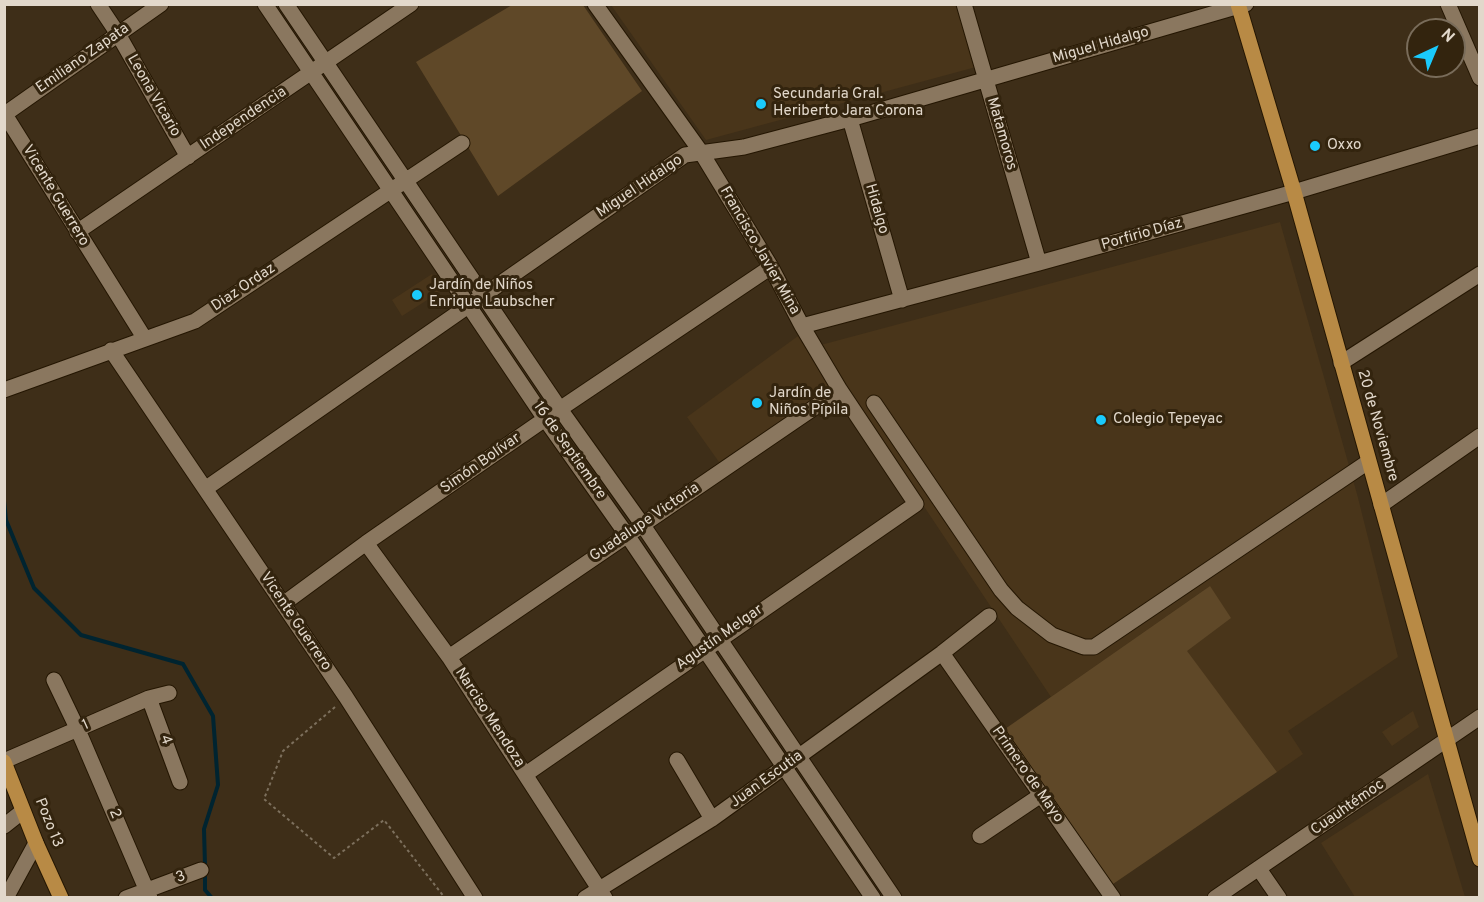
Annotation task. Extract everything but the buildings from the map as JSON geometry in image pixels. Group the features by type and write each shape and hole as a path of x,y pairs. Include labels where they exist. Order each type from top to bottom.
{"main road":[{"name":"20 de Noviembre","path":"1241,5 1479,859"},
{"name":"Pozo 13","path":"4,761 36,843 61,897"}],"street":[{"name":"Leona Vicario","path":"98,4 118,34 188,157"},
{"name":"Emiliano Zapata","path":"5,113 161,4"},
{"name":"16 de Septiembre","path":"266,4 545,419 627,535 872,897"},
{"name":"16 de Septiembre","path":"286,4 560,409 642,524 890,892"},
{"name":"Independencia","path":"77,232 411,4"},
{"name":"Francisco Javier Mina","path":"595,4 701,152 771,267 802,326 840,390 916,504"},
{"name":"Matamoros","path":"964,4 1039,263"},
{"path":"1448,4 1479,78"},
{"name":"Miguel Hidalgo","path":"205,489 685,155 744,147 986,80 1241,5"},
{"name":"Vicente Guerrero","path":"5,113 145,339"},
{"name":"Hidalgo","path":"850,118 902,300"},
{"name":"Porfirio Díaz","path":"802,326 1294,192 1479,136"},
{"name":"Diaz Ordaz","path":"4,390 195,321 462,142"},
{"name":"Simón Bolívar","path":"283,604 366,543 545,419 771,267"},
{"path":"1341,363 1479,274"},
{"name":"Vicente Guerrero","path":"111,350 346,697 475,897"},
{"name":"Guadalupe Victoria","path":"449,657 840,390"},
{"path":"874,403 1001,590 1017,608 1052,635 1084,647 1094,646 1368,462"},
{"path":"1381,505 1478,441"},
{"name":"Agustín Melgar","path":"526,774 916,504"},
{"name":"Narciso Mendoza","path":"366,543 449,657 602,893"},
{"name":"Juan Escutia","path":"585,897 602,893 712,819 942,653 989,615"},
{"name":"Primero de Mayo","path":"942,653 1113,897"},
{"name":"2","path":"54,680 78,730 148,894"},
{"name":"1","path":"4,761 149,698 169,693"},
{"name":"4","path":"149,698 180,782"},
{"name":"Cuauhtémoc","path":"1215,897 1479,717"},
{"path":"678,760 712,819"},
{"path":"980,836 1041,795"},
{"path":"4,826 23,811"},
{"path":"6,894 36,843"},
{"path":"1259,868 1279,897"},
{"name":"3","path":"126,897 148,894 201,870"},
{"path":"872,897 890,892"}],"path":[{"path":"346,697 283,752 264,799 334,858 384,820 445,897"}],"shaded area":[{"path":"512,5 583,5 642,91 498,196 416,62"},
{"name":"Secundaria Gral. Heriberto Jara Corona","path":"611,5 958,5 976,67 706,140"},
{"name":"Colegio Tepeyac","path":"1280,222 1357,494 1398,657 1288,731 1303,754 1277,772 1186,651 1210,586 1051,697 817,346"},
{"name":"Jardín de Niños Enrique Laubscher","path":"432,274 443,290 402,316 392,300"},
{"name":"Jardín de Niños Pípila","path":"798,336 830,388 719,462 687,417"},
{"path":"1210,586 1231,618 1187,651 1277,772 1113,884 1005,729"},
{"path":"1413,711 1419,727 1392,746 1382,732"},
{"path":"1428,774 1465,897 1355,897 1321,843"}],"waterway":[{"path":"4,501 6,520 34,588 81,635 183,664 213,716 218,785 204,829 205,866"},
{"path":"205,874 205,890 212,898"}],"place":[{"name":"Secundaria Gral. Heriberto Jara Corona","path":"761,104"},
{"name":"Oxxo","path":"1315,146"},
{"name":"Jardín de Niños Enrique Laubscher","path":"417,295"},
{"name":"Jardín de Niños Pípila","path":"757,403"},
{"name":"Colegio Tepeyac","path":"1101,420"}]}
